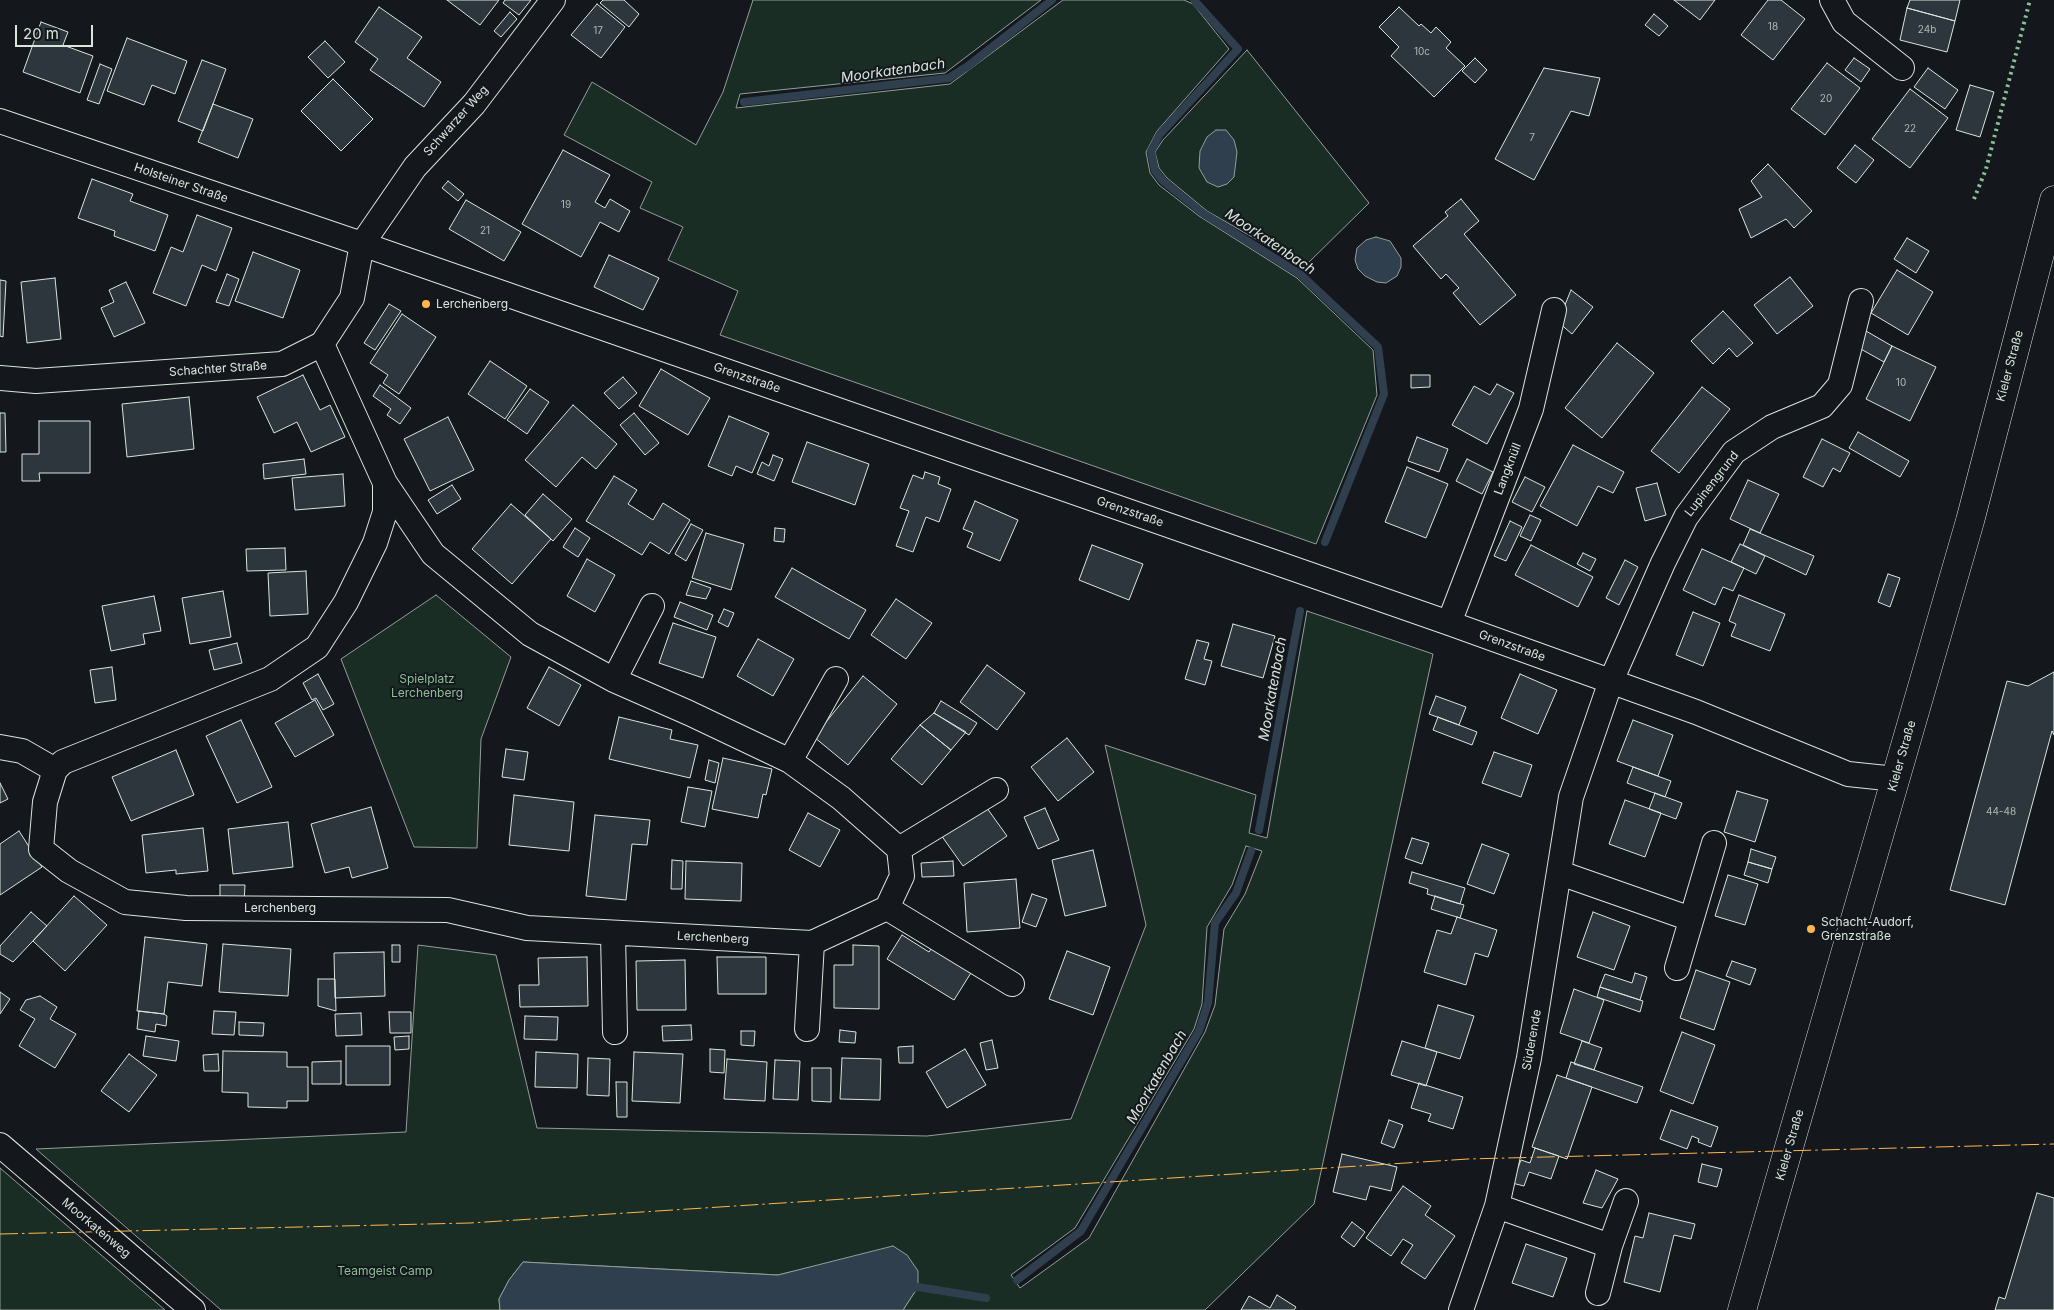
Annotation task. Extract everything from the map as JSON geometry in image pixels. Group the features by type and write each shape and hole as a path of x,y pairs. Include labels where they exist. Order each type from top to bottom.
{"street":[{"name":"Schwarzer Weg","path":"362,244 415,167 474,104 553,0"},
{"path":"1832,0 1844,22 1902,68"},
{"name":"Holsteiner Straße","path":"0,121 362,244"},
{"name":"Kieler Straße","path":"1742,1310 1970,521 2054,200"},
{"path":"362,244 352,298 322,344 385,483 433,554 530,634 614,680 790,761 841,798 899,848 902,876 887,908 1012,984"},
{"name":"Grenzstraße","path":"362,244 1450,623 1696,712 1848,774 1896,779"},
{"name":"Lupinengrund","path":"1610,681 1663,563 1686,517 1734,452 1772,427 1822,406 1840,385 1861,301"},
{"name":"Langknüll","path":"1450,623 1531,409 1554,310"},
{"name":"Schachter Straße","path":"0,378 36,380 282,364 322,344"},
{"path":"0,747 22,751 55,770 63,762 270,678 317,646 346,602 376,543 385,512 385,483"},
{"path":"614,680 652,606"},
{"path":"790,761 836,679"},
{"name":"Süderende","path":"1461,1310 1497,1206 1529,1058 1571,796 1610,681"},
{"name":"Lerchenberg","path":"55,770 46,802 41,849 69,871 125,902 186,908 448,910 527,928 812,943 887,908"},
{"path":"899,848 996,790"},
{"path":"1677,968 1714,843"},
{"path":"1560,873 1691,919"},
{"path":"613,933 615,1032"},
{"path":"807,1029 812,943"},
{"name":"Moorkatenweg","path":"0,1146 193,1310"},
{"path":"1598,1293 1610,1246 1626,1201"},
{"path":"1497,1206 1610,1246"}],"green space":[{"path":"753,0 1041,0 945,73 740,94 736,108 950,84 1063,0 1184,0 1193,4 1229,49 1157,131 1146,152 1150,173 1159,185 1199,216 1297,278 1373,350 1377,395 1316,544 720,335 738,291 668,260 683,227 640,208 652,182 564,135 592,82 696,145 723,92"},
{"path":"1247,50 1369,203 1304,267 1207,211 1167,178 1159,168 1155,152 1163,140"},
{"name":"Spielplatz Lerchenberg","path":"436,595 511,657 481,739 477,848 414,847 341,659"},
{"name":"Teamgeist Camp","path":"1307,611 1433,654 1314,1204 1205,1310 903,1310 918,1287 816,1266 778,1275 523,1262 509,1280 499,1299 500,1310 221,1310 36,1149 406,1132 418,945 496,955 537,1128 927,1136 1071,1119 1146,925 1105,745 1256,795 1249,833 1267,838","holes":["1246,846 1262,851 1245,894 1224,929 1215,1005 1205,1032 1089,1238 1020,1288 1011,1275 1075,1228 1194,1029 1202,1004 1207,927 1232,885"]},
{"path":"0,1168 165,1310 0,1310"}],"water":[{"path":"1216,130 1226,130 1234,140 1237,152 1234,177 1227,184 1218,187 1207,182 1199,168 1200,151 1207,137"},
{"path":"1376,237 1390,241 1401,258 1401,267 1397,276 1386,283 1377,282 1365,276 1358,269 1355,260 1357,248 1366,240"},
{"path":"893,1246 907,1255 918,1271 918,1287 903,1310 500,1310 499,1299 509,1280 523,1262 778,1275"}],"building":[{"path":"447,0 499,0 480,25"},
{"path":"505,0 531,0 519,15 503,3"},
{"path":"603,0 624,0 639,14 629,27 600,3"},
{"path":"1674,0 1715,0 1700,20"},
{"path":"1768,0 1781,0 1805,19 1773,60 1741,35"},
{"path":"1910,0 1960,0 1955,21 1907,8"},
{"path":"597,4 625,27 601,58 571,35"},
{"path":"379,7 422,37 407,58 441,82 424,107 370,70 378,59 355,42"},
{"path":"1399,7 1419,26 1421,24 1431,33 1436,27 1451,42 1446,48 1465,66 1434,97 1391,56 1399,47 1379,27"},
{"path":"1907,8 1955,21 1947,52 1900,40"},
{"path":"510,12 517,19 501,37 494,31"},
{"path":"1654,14 1668,26 1659,36 1645,25"},
{"path":"41,22 68,32 63,45 93,56 80,93 23,72"},
{"path":"127,38 187,61 175,94 152,85 144,105 107,91"},
{"path":"325,41 345,62 328,78 308,57"},
{"path":"1475,58 1487,70 1475,83 1462,71"},
{"path":"1854,58 1870,69 1861,82 1845,70"},
{"path":"202,60 226,69 203,131 178,121"},
{"path":"1827,63 1860,88 1825,135 1791,109"},
{"path":"100,64 112,69 99,104 87,100"},
{"path":"1544,68 1600,78 1589,116 1571,111 1534,180 1495,159"},
{"path":"1928,68 1958,90 1945,109 1914,87"},
{"path":"333,79 373,119 341,151 301,111"},
{"path":"1970,85 1994,92 1980,137 1956,130"},
{"path":"1910,89 1948,118 1910,168 1872,139"},
{"path":"213,104 253,119 238,158 198,142"},
{"path":"1855,145 1874,160 1856,183 1837,168"},
{"path":"563,150 610,175 595,202 605,208 610,199 630,211 619,232 600,222 581,257 522,224"},
{"path":"1768,164 1812,211 1794,228 1786,219 1751,238 1739,209 1762,197 1751,181"},
{"path":"92,179 133,194 130,201 168,215 155,251 114,236 115,231 78,218"},
{"path":"448,181 464,194 458,201 442,188"},
{"path":"1461,199 1479,221 1464,234 1516,295 1480,325 1453,293 1459,288 1446,274 1441,279 1413,246 1448,216 1445,212"},
{"path":"466,200 521,232 504,261 449,229"},
{"path":"197,215 232,228 216,271 202,265 186,306 153,293 171,247 183,252"},
{"path":"1907,238 1929,251 1916,273 1894,259"},
{"path":"253,252 300,270 283,318 235,301"},
{"path":"609,255 659,278 643,310 594,287"},
{"path":"1897,270 1933,292 1908,335 1871,313"},
{"path":"227,274 239,279 229,306 216,302"},
{"path":"1790,277 1813,306 1777,334 1754,305"},
{"path":"55,278 61,339 27,343 21,282"},
{"path":"0,280 6,281 3,337 0,336"},
{"path":"126,282 145,323 114,337 101,308 114,302 109,290"},
{"path":"1571,290 1593,307 1572,334 1558,322"},
{"path":"389,304 401,311 375,350 364,343"},
{"path":"1723,311 1753,343 1737,357 1729,348 1713,364 1691,341"},
{"path":"402,314 436,337 399,394 383,383 388,375 370,363"},
{"path":"1866,331 1892,346 1884,362 1859,348"},
{"path":"1617,343 1654,373 1602,438 1565,408"},
{"path":"1892,346 1936,367 1910,421 1866,399"},
{"path":"490,361 527,386 505,419 468,394"},
{"path":"661,369 710,398 688,435 639,406"},
{"path":"303,375 320,410 330,405 345,437 311,452 297,422 274,433 257,397"},
{"path":"1411,375 1430,375 1430,387 1411,388"},
{"path":"623,377 637,393 619,409 604,393"},
{"path":"1497,384 1514,393 1487,444 1452,425 1474,386 1490,395"},
{"path":"380,385 411,408 400,424 387,415 391,409 373,396"},
{"path":"1702,387 1730,409 1679,473 1651,451"},
{"path":"530,389 549,402 527,434 507,420"},
{"path":"189,397 194,449 127,457 122,404"},
{"path":"573,405 617,444 596,469 582,457 556,487 525,460"},
{"path":"0,413 5,413 6,452 0,452"},
{"path":"634,413 659,443 645,455 620,425"},
{"path":"729,416 769,433 752,473 736,466 732,476 708,466"},
{"path":"448,417 474,470 430,491 404,439"},
{"path":"39,421 90,421 90,473 39,473 40,481 22,481 22,454 39,454"},
{"path":"1858,432 1909,461 1900,477 1849,448"},
{"path":"1417,437 1448,449 1439,472 1408,461"},
{"path":"1822,439 1850,453 1840,472 1833,468 1823,487 1803,477"},
{"path":"807,442 869,464 855,505 792,482"},
{"path":"1573,445 1624,472 1613,493 1598,486 1577,526 1540,506"},
{"path":"773,455 783,459 774,481 757,474 762,462 769,466"},
{"path":"304,459 306,474 264,479 263,464"},
{"path":"1467,459 1493,472 1482,494 1456,481"},
{"path":"1407,467 1448,484 1426,538 1385,522"},
{"path":"925,472 940,477 938,484 951,489 939,522 926,517 913,552 896,546 909,511 900,508 913,475 923,479"},
{"path":"343,474 345,506 295,510 292,478"},
{"path":"614,476 637,490 628,504 653,520 663,503 690,520 669,554 650,542 642,555 586,521"},
{"path":"1525,477 1545,487 1532,512 1512,502"},
{"path":"1748,480 1779,494 1760,533 1730,519"},
{"path":"1657,483 1666,515 1645,521 1636,488"},
{"path":"452,485 461,499 437,514 428,500"},
{"path":"543,494 572,519 553,541 525,515"},
{"path":"975,501 1018,520 1000,561 967,547 973,533 963,529"},
{"path":"511,504 551,539 512,584 472,549"},
{"path":"1530,515 1541,520 1531,541 1520,536"},
{"path":"1510,521 1522,527 1506,561 1494,556"},
{"path":"691,524 703,530 686,561 675,554"},
{"path":"575,528 590,538 578,557 563,547"},
{"path":"775,528 785,529 784,542 774,541"},
{"path":"1750,529 1814,556 1806,575 1743,545"},
{"path":"706,533 744,544 731,590 692,578"},
{"path":"1740,544 1765,556 1756,574 1731,562"},
{"path":"1092,545 1143,564 1129,600 1079,580"},
{"path":"1531,545 1593,577 1578,607 1515,575"},
{"path":"285,548 286,570 247,571 246,549"},
{"path":"1702,549 1744,568 1733,591 1723,587 1715,605 1683,590"},
{"path":"1583,553 1596,559 1590,571 1577,564"},
{"path":"587,559 615,575 595,612 567,596"},
{"path":"1625,560 1638,567 1619,605 1606,598"},
{"path":"792,568 866,610 849,639 775,597"},
{"path":"306,571 308,614 270,616 268,573"},
{"path":"1888,574 1900,578 1890,607 1878,602"},
{"path":"691,581 711,588 706,599 686,595"},
{"path":"223,591 231,637 190,644 182,598"},
{"path":"1739,595 1785,614 1770,651 1731,636 1736,624 1729,621"},
{"path":"154,596 161,631 143,634 145,644 111,651 102,606"},
{"path":"896,599 932,623 906,659 871,635"},
{"path":"680,602 713,615 707,630 674,617"},
{"path":"724,609 734,613 728,627 718,622"},
{"path":"1693,612 1720,623 1703,666 1676,655"},
{"path":"673,623 716,637 703,678 659,663"},
{"path":"1233,624 1275,636 1263,678 1221,666"},
{"path":"758,639 794,659 773,696 737,676"},
{"path":"1197,640 1209,643 1204,659 1212,661 1205,685 1185,679"},
{"path":"237,643 242,663 214,670 209,650"},
{"path":"987,665 1025,693 997,730 960,702"},
{"path":"112,667 116,700 95,703 90,670"},
{"path":"549,667 581,685 559,726 527,708"},
{"path":"2054,672 2054,735 2052,731 2005,905 1950,890 2007,681 2028,686"},
{"path":"318,674 334,704 323,710 316,698 312,700 303,683"},
{"path":"1520,674 1557,690 1538,734 1501,718"},
{"path":"863,676 897,704 848,765 814,737"},
{"path":"1436,696 1466,707 1459,725 1429,714"},
{"path":"315,700 334,735 295,757 275,723"},
{"path":"941,701 977,723 969,735 934,713"},
{"path":"934,713 966,732 951,750 920,725"},
{"path":"619,717 672,730 670,739 698,745 690,778 609,759"},
{"path":"1438,717 1477,732 1472,745 1433,730"},
{"path":"241,720 272,787 237,803 206,736"},
{"path":"1633,720 1673,735 1658,776 1617,761"},
{"path":"920,725 951,750 922,785 891,759"},
{"path":"1067,738 1094,772 1058,801 1031,767"},
{"path":"506,749 528,752 524,780 502,777"},
{"path":"176,750 194,795 131,821 112,777"},
{"path":"1494,752 1532,765 1521,797 1482,783"},
{"path":"723,758 772,769 766,795 763,794 758,818 712,809"},
{"path":"709,760 719,763 715,783 705,780"},
{"path":"1633,767 1671,781 1665,797 1627,783"},
{"path":"0,783 8,799 0,803"},
{"path":"688,787 712,791 705,827 681,822"},
{"path":"1737,791 1768,800 1755,842 1724,832"},
{"path":"1655,793 1682,803 1676,819 1649,809"},
{"path":"514,795 574,802 569,851 509,845"},
{"path":"1625,800 1661,813 1645,857 1609,844"},
{"path":"984,804 1007,836 963,866 941,835"},
{"path":"371,807 388,868 352,878 349,867 325,873 311,824"},
{"path":"1045,808 1059,840 1038,849 1024,817"},
{"path":"808,813 840,830 820,867 789,850"},
{"path":"595,815 650,820 647,845 632,844 626,900 586,896"},
{"path":"288,822 293,867 233,874 228,829"},
{"path":"203,828 208,871 176,874 176,870 146,873 142,835"},
{"path":"19,831 42,867 0,895 0,844"},
{"path":"1412,838 1429,843 1422,864 1405,858"},
{"path":"1482,844 1509,854 1494,894 1467,884"},
{"path":"1751,849 1776,857 1772,869 1748,862"},
{"path":"1093,850 1106,906 1065,916 1052,860"},
{"path":"672,860 683,861 682,889 671,889"},
{"path":"686,861 742,863 741,901 685,899"},
{"path":"953,861 954,876 922,877 921,863"},
{"path":"1748,862 1772,869 1768,883 1744,875"},
{"path":"1412,872 1465,888 1460,904 1427,894 1428,889 1409,883"},
{"path":"1728,875 1758,884 1745,925 1715,916"},
{"path":"1016,879 1020,928 967,932 964,883"},
{"path":"220,885 245,885 244,903 220,903"},
{"path":"1032,894 1047,899 1036,927 1022,922"},
{"path":"74,896 107,925 65,971 33,941"},
{"path":"1435,896 1464,905 1460,918 1431,909"},
{"path":"31,912 47,926 13,962 0,954 0,946"},
{"path":"1593,912 1630,926 1614,970 1577,957"},
{"path":"1457,917 1497,930 1488,957 1475,953 1466,985 1424,972 1437,930 1451,934"},
{"path":"902,935 929,952 934,944 974,968 954,1000 887,959"},
{"path":"145,937 207,944 202,986 168,982 164,1014 137,1011"},
{"path":"223,944 291,949 288,996 219,992"},
{"path":"392,945 400,945 400,962 392,962"},
{"path":"853,945 879,946 879,1009 834,1008 834,965 853,965"},
{"path":"1067,951 1110,967 1093,1015 1049,999"},
{"path":"384,952 385,996 335,998 334,953"},
{"path":"587,957 588,1006 520,1007 519,985 539,985 538,958"},
{"path":"717,957 766,957 766,994 718,994"},
{"path":"685,960 686,1010 637,1010 636,961"},
{"path":"1732,961 1756,969 1750,985 1726,976"},
{"path":"1696,970 1730,982 1714,1030 1680,1018"},
{"path":"1635,973 1647,977 1640,1000 1600,987 1605,974 1632,983"},
{"path":"318,979 335,979 336,1011 318,1006"},
{"path":"1600,987 1643,1001 1640,1012 1597,997"},
{"path":"1574,989 1604,1000 1589,1043 1560,1033"},
{"path":"0,992 10,999 0,1014"},
{"path":"40,996 57,1007 50,1019 76,1034 55,1068 19,1046 35,1019 20,1010 26,1000"},
{"path":"1438,1005 1474,1016 1460,1059 1425,1048"},
{"path":"139,1011 164,1014 167,1016 166,1026 156,1024 155,1032 137,1029"},
{"path":"214,1011 236,1012 234,1035 212,1034"},
{"path":"389,1012 411,1012 411,1033 390,1033"},
{"path":"361,1013 362,1035 336,1036 335,1014"},
{"path":"525,1016 558,1017 557,1040 524,1039"},
{"path":"239,1022 264,1023 263,1036 239,1035"},
{"path":"691,1025 692,1040 663,1041 662,1026"},
{"path":"840,1030 856,1032 855,1043 839,1042"},
{"path":"741,1031 755,1031 754,1046 741,1045"},
{"path":"1682,1032 1715,1045 1693,1104 1660,1091"},
{"path":"146,1036 179,1041 176,1061 143,1056"},
{"path":"409,1036 409,1049 395,1050 394,1037"},
{"path":"992,1040 998,1068 986,1070 980,1043"},
{"path":"1402,1041 1437,1052 1426,1086 1391,1075"},
{"path":"1582,1041 1602,1048 1594,1070 1574,1064"},
{"path":"346,1046 390,1046 390,1085 346,1085"},
{"path":"913,1046 913,1063 899,1063 898,1047"},
{"path":"710,1049 725,1050 724,1073 710,1072"},
{"path":"965,1049 986,1085 947,1108 926,1072"},
{"path":"223,1051 287,1052 287,1067 308,1067 308,1101 287,1101 287,1108 248,1107 248,1093 222,1092"},
{"path":"536,1052 578,1054 577,1088 535,1087"},
{"path":"634,1052 683,1054 680,1103 632,1101"},
{"path":"129,1054 157,1075 129,1112 101,1091"},
{"path":"218,1054 219,1071 204,1071 203,1055"},
{"path":"588,1058 610,1059 609,1096 587,1095"},
{"path":"842,1058 881,1059 880,1100 840,1099"},
{"path":"727,1059 767,1062 765,1101 724,1099"},
{"path":"775,1060 800,1061 798,1100 773,1099"},
{"path":"341,1061 341,1084 312,1084 312,1062"},
{"path":"1571,1062 1643,1087 1637,1103 1566,1078"},
{"path":"812,1068 831,1068 831,1102 812,1101"},
{"path":"1557,1075 1592,1087 1567,1159 1532,1147"},
{"path":"616,1082 627,1082 627,1117 617,1117"},
{"path":"1419,1083 1463,1097 1453,1129 1428,1121 1431,1114 1411,1108"},
{"path":"1671,1110 1718,1127 1711,1147 1698,1142 1699,1139 1692,1136 1687,1149 1660,1139"},
{"path":"1389,1120 1403,1125 1394,1148 1381,1143"},
{"path":"1535,1148 1559,1156 1551,1179 1529,1172 1524,1186 1512,1183 1521,1160 1530,1163"},
{"path":"1342,1154 1397,1167 1391,1191 1370,1186 1366,1200 1333,1192"},
{"path":"1702,1164 1722,1169 1717,1187 1698,1182"},
{"path":"1596,1170 1618,1179 1602,1208 1583,1203"},
{"path":"1403,1186 1431,1206 1425,1215 1455,1236 1425,1279 1401,1263 1413,1245 1403,1239 1391,1256 1366,1238"},
{"path":"2037,1193 2054,1198 2054,1310 1995,1310 1999,1297 2005,1299"},
{"path":"1649,1213 1695,1224 1691,1239 1674,1235 1660,1292 1624,1282 1635,1236 1643,1238"},
{"path":"1352,1222 1365,1232 1354,1247 1341,1237"},
{"path":"1526,1244 1567,1258 1553,1297 1512,1283"},
{"path":"1277,1295 1296,1307 1294,1310 1241,1310 1249,1296 1270,1308"}],"waterway":[{"name":"Moorkatenbach","path":"744,102 949,78 968,66 1052,0"},
{"name":"Moorkatenbach","path":"1194,0 1238,49 1160,134 1151,151 1155,171 1163,181 1204,214 1300,274 1378,347 1384,394 1325,542"},
{"name":"Moorkatenbach","path":"1259,830 1300,611"},
{"name":"Moorkatenbach","path":"1017,1280 1081,1231 1199,1031 1208,1003 1215,923 1236,893 1251,851"},
{"name":"Moorkatenbach","path":"909,1289 918,1287 986,1298"}],"hedge":[{"path":"1974,199 1986,169 2030,0"}],"power":[{"path":"0,1234 470,1223 1468,1159 2054,1144"}],"place":[{"name":"Lerchenberg","path":"426,304"},
{"name":"Schacht-Audorf, Grenzstraße","path":"1811,929"}]}
